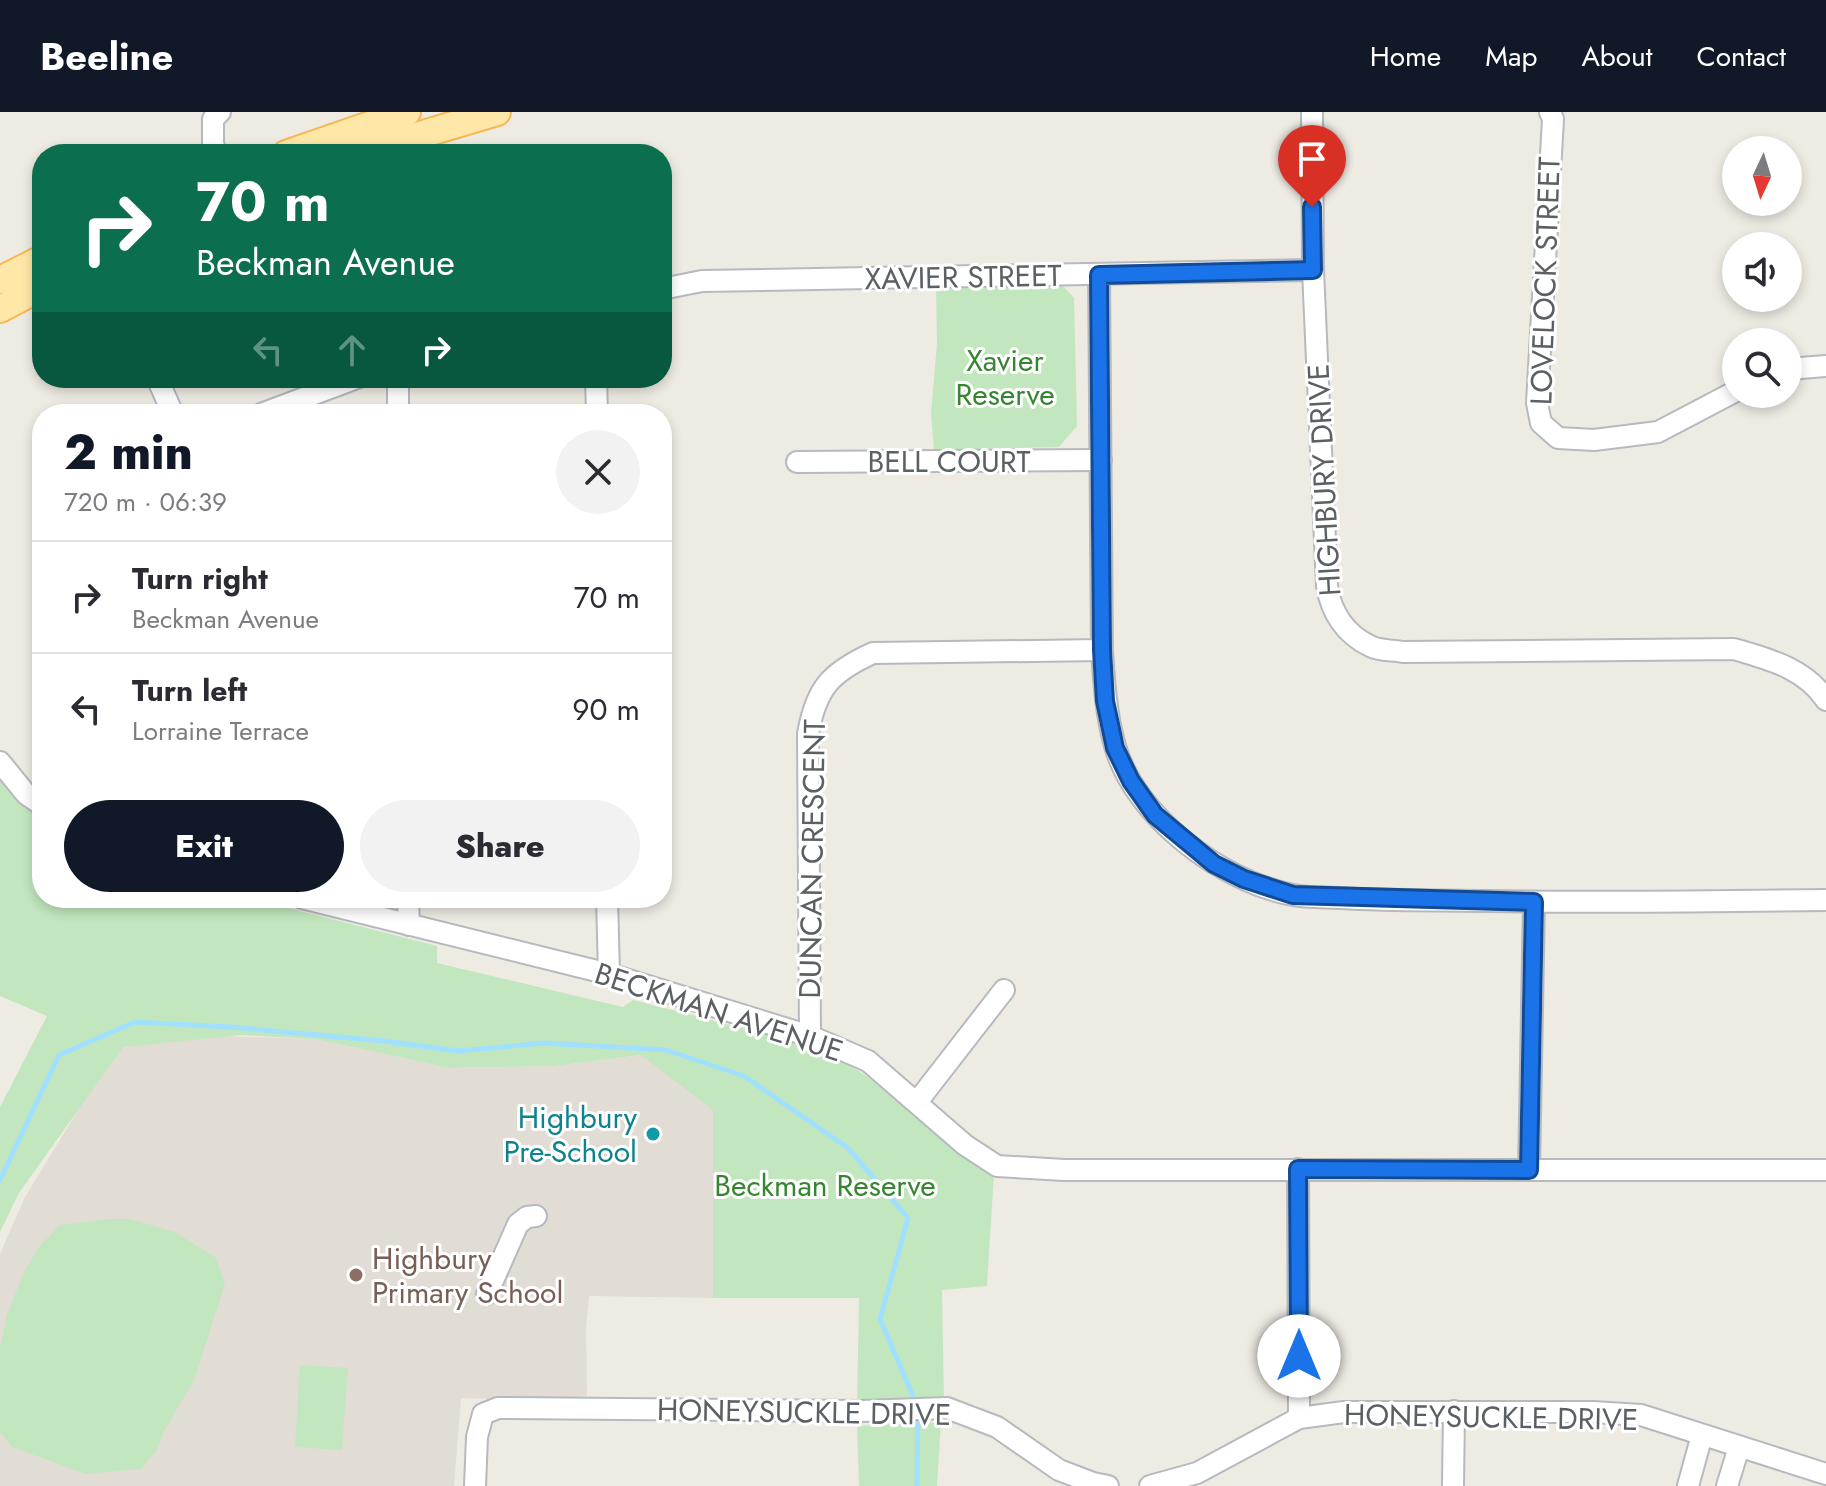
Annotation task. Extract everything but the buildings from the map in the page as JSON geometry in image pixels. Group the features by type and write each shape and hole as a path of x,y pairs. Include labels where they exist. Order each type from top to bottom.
{"main road":[{"path":"315,144 407,112"},
{"path":"390,144 497,112"},
{"path":"0,280 32,264"},
{"path":"0,309 32,292"}],"street":[{"path":"213,144 213,119 220,112"},
{"name":"HIGHBURY DRIVE","path":"1312,112 1313,270 1327,586 1331,609 1349,631 1372,647 1403,652 1734,649 1772,660 1801,674 1826,700"},
{"name":"LOVELOCK STREET","path":"1553,114 1537,403 1541,423 1558,438 1594,440 1658,432 1722,398"},
{"name":"XAVIER STREET","path":"672,287 702,281 1313,270"},
{"path":"1099,275 1105,701 1115,748 1131,781 1155,815 1214,864 1244,879 1293,895 1534,902 1826,900"},
{"path":"1802,368 1826,366"},
{"path":"288,404 330,388"},
{"name":"BELL COURT","path":"797,462 1101,460"},
{"name":"DUNCAN CRESCENT","path":"810,1036 808,734 812,711 825,684 846,665 873,653 1102,650"},
{"path":"0,762 32,798"},
{"path":"1529,1170 1534,902"},
{"name":"BECKMAN AVENUE","path":"342,908 609,974 810,1036 868,1061 965,1145 997,1166 1064,1170 1826,1170"},
{"path":"408,908 409,925"},
{"path":"607,908 609,974"},
{"path":"917,1102 1004,990"},
{"path":"1298,1169 1299,1418"},
{"path":"487,1294 518,1224 527,1217 536,1216"},
{"name":"HONEYSUCKLE DRIVE","path":"475,1486 477,1437 483,1414 498,1408 862,1411 947,1408 997,1427 1059,1470 1108,1486"},
{"path":"1453,1486 1454,1411"},
{"name":"HONEYSUCKLE DRIVE","path":"1150,1486 1197,1473 1299,1418 1344,1412 1593,1412 1641,1415 1826,1474"},
{"path":"1688,1486 1702,1435"},
{"path":"1727,1486 1739,1447"}],"shaded area":[{"name":"Highbury Primary School","path":"125,1033 315,1039 450,1068 555,1066 642,1055 714,1110 713,1298 589,1296 587,1396 526,1400 461,1398 454,1486 0,1486 0,1254 25,1197"}],"green space":[{"name":"Xavier Reserve","path":"936,285 1063,286 1074,298 1077,426 1059,447 934,450 931,413 937,343"},
{"name":"Beckman Reserve","path":"0,765 32,796 32,908 288,908 437,946 437,963 623,1007 633,1000 804,1044 859,1071 994,1173 987,1286 942,1290 944,1404 857,1407 859,1298 713,1298 713,1110 641,1055 555,1066 450,1068 315,1039 242,1035 123,1047 19,1193 0,1232 0,1107 47,1016 0,996"},
{"path":"130,1219 175,1232 216,1258 225,1284 194,1380 156,1451 141,1469 86,1474 12,1447 0,1432 0,1348 7,1315 24,1272 39,1247 60,1225"},
{"path":"300,1365 348,1368 342,1450 295,1447"},
{"path":"941,1422 937,1486 859,1486 857,1426"}],"waterway":[{"path":"0,1180 59,1055 135,1022 230,1027 458,1051 544,1043 666,1050 744,1076 848,1148 908,1218 880,1319 916,1403"},
{"path":"917,1486 918,1413"}],"place":[{"name":"Highbury Pre-School","path":"653,1134"},
{"name":"Highbury Primary School","path":"356,1275"}],"route":[{"path":"1299,1356 1298,1169 1529,1170 1534,902 1293,895 1244,879 1214,864 1155,815 1131,781 1115,748 1105,701 1102,650 1099,275 1313,270 1312,207"}]}
